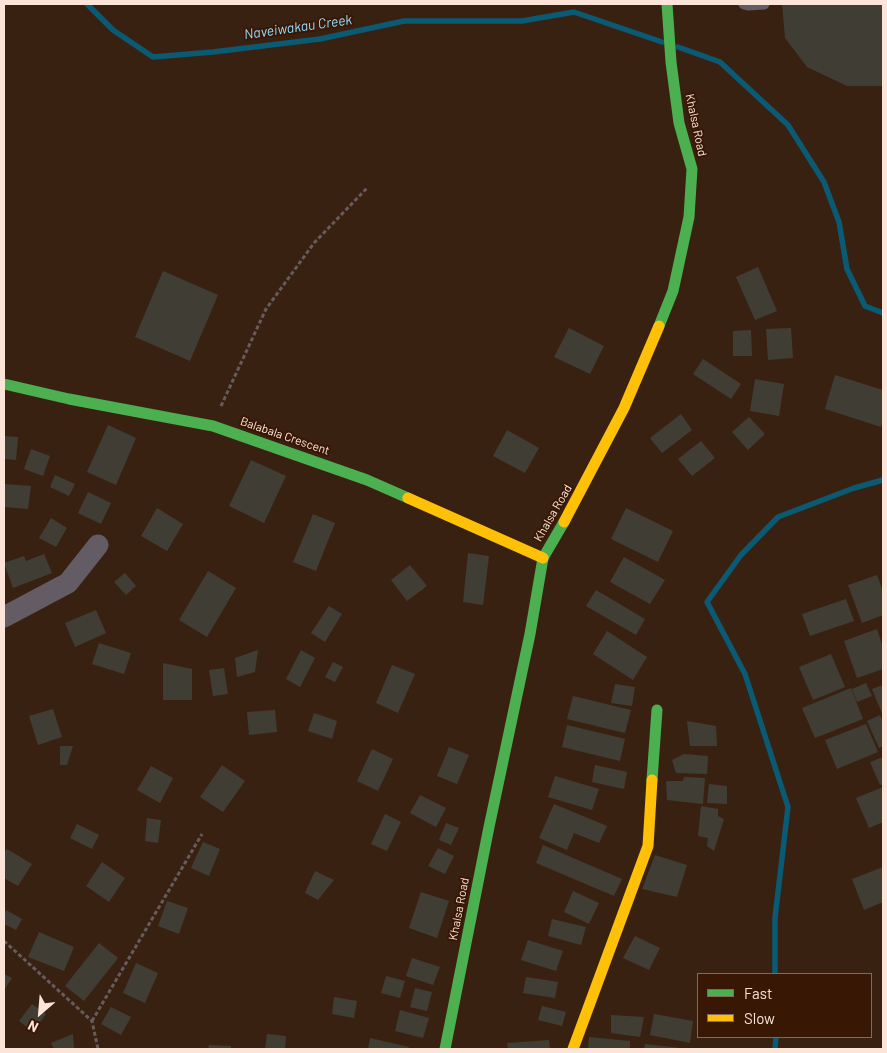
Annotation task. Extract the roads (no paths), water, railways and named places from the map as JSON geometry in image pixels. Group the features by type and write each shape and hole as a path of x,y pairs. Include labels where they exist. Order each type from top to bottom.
{"main road":[{"name":"Khalsa Road","path":"445,1049 530,634 542,558 578,498 624,408 673,291 689,217 692,169 679,123 667,4"},
{"name":"Balabala Crescent","path":"4,384 69,399 212,426 368,480 542,558"},
{"path":"573,1049 648,846 657,710"}],"street":[{"path":"4,617 68,583 98,545"}],"lane":[{"path":"744,4 764,4"}],"waterway":[{"name":"Naveiwakau Creek","path":"87,4 113,30 153,57 320,39 404,21 522,21 574,12 662,42"},
{"name":"Naveiwakau Creek","path":"678,47 720,62 788,125 824,182 839,222 847,269 865,306 883,313"},
{"path":"775,973 775,918 788,807 745,674 707,602 741,555 778,517 854,488 883,480"},
{"path":"775,1049 776,1038"}]}
